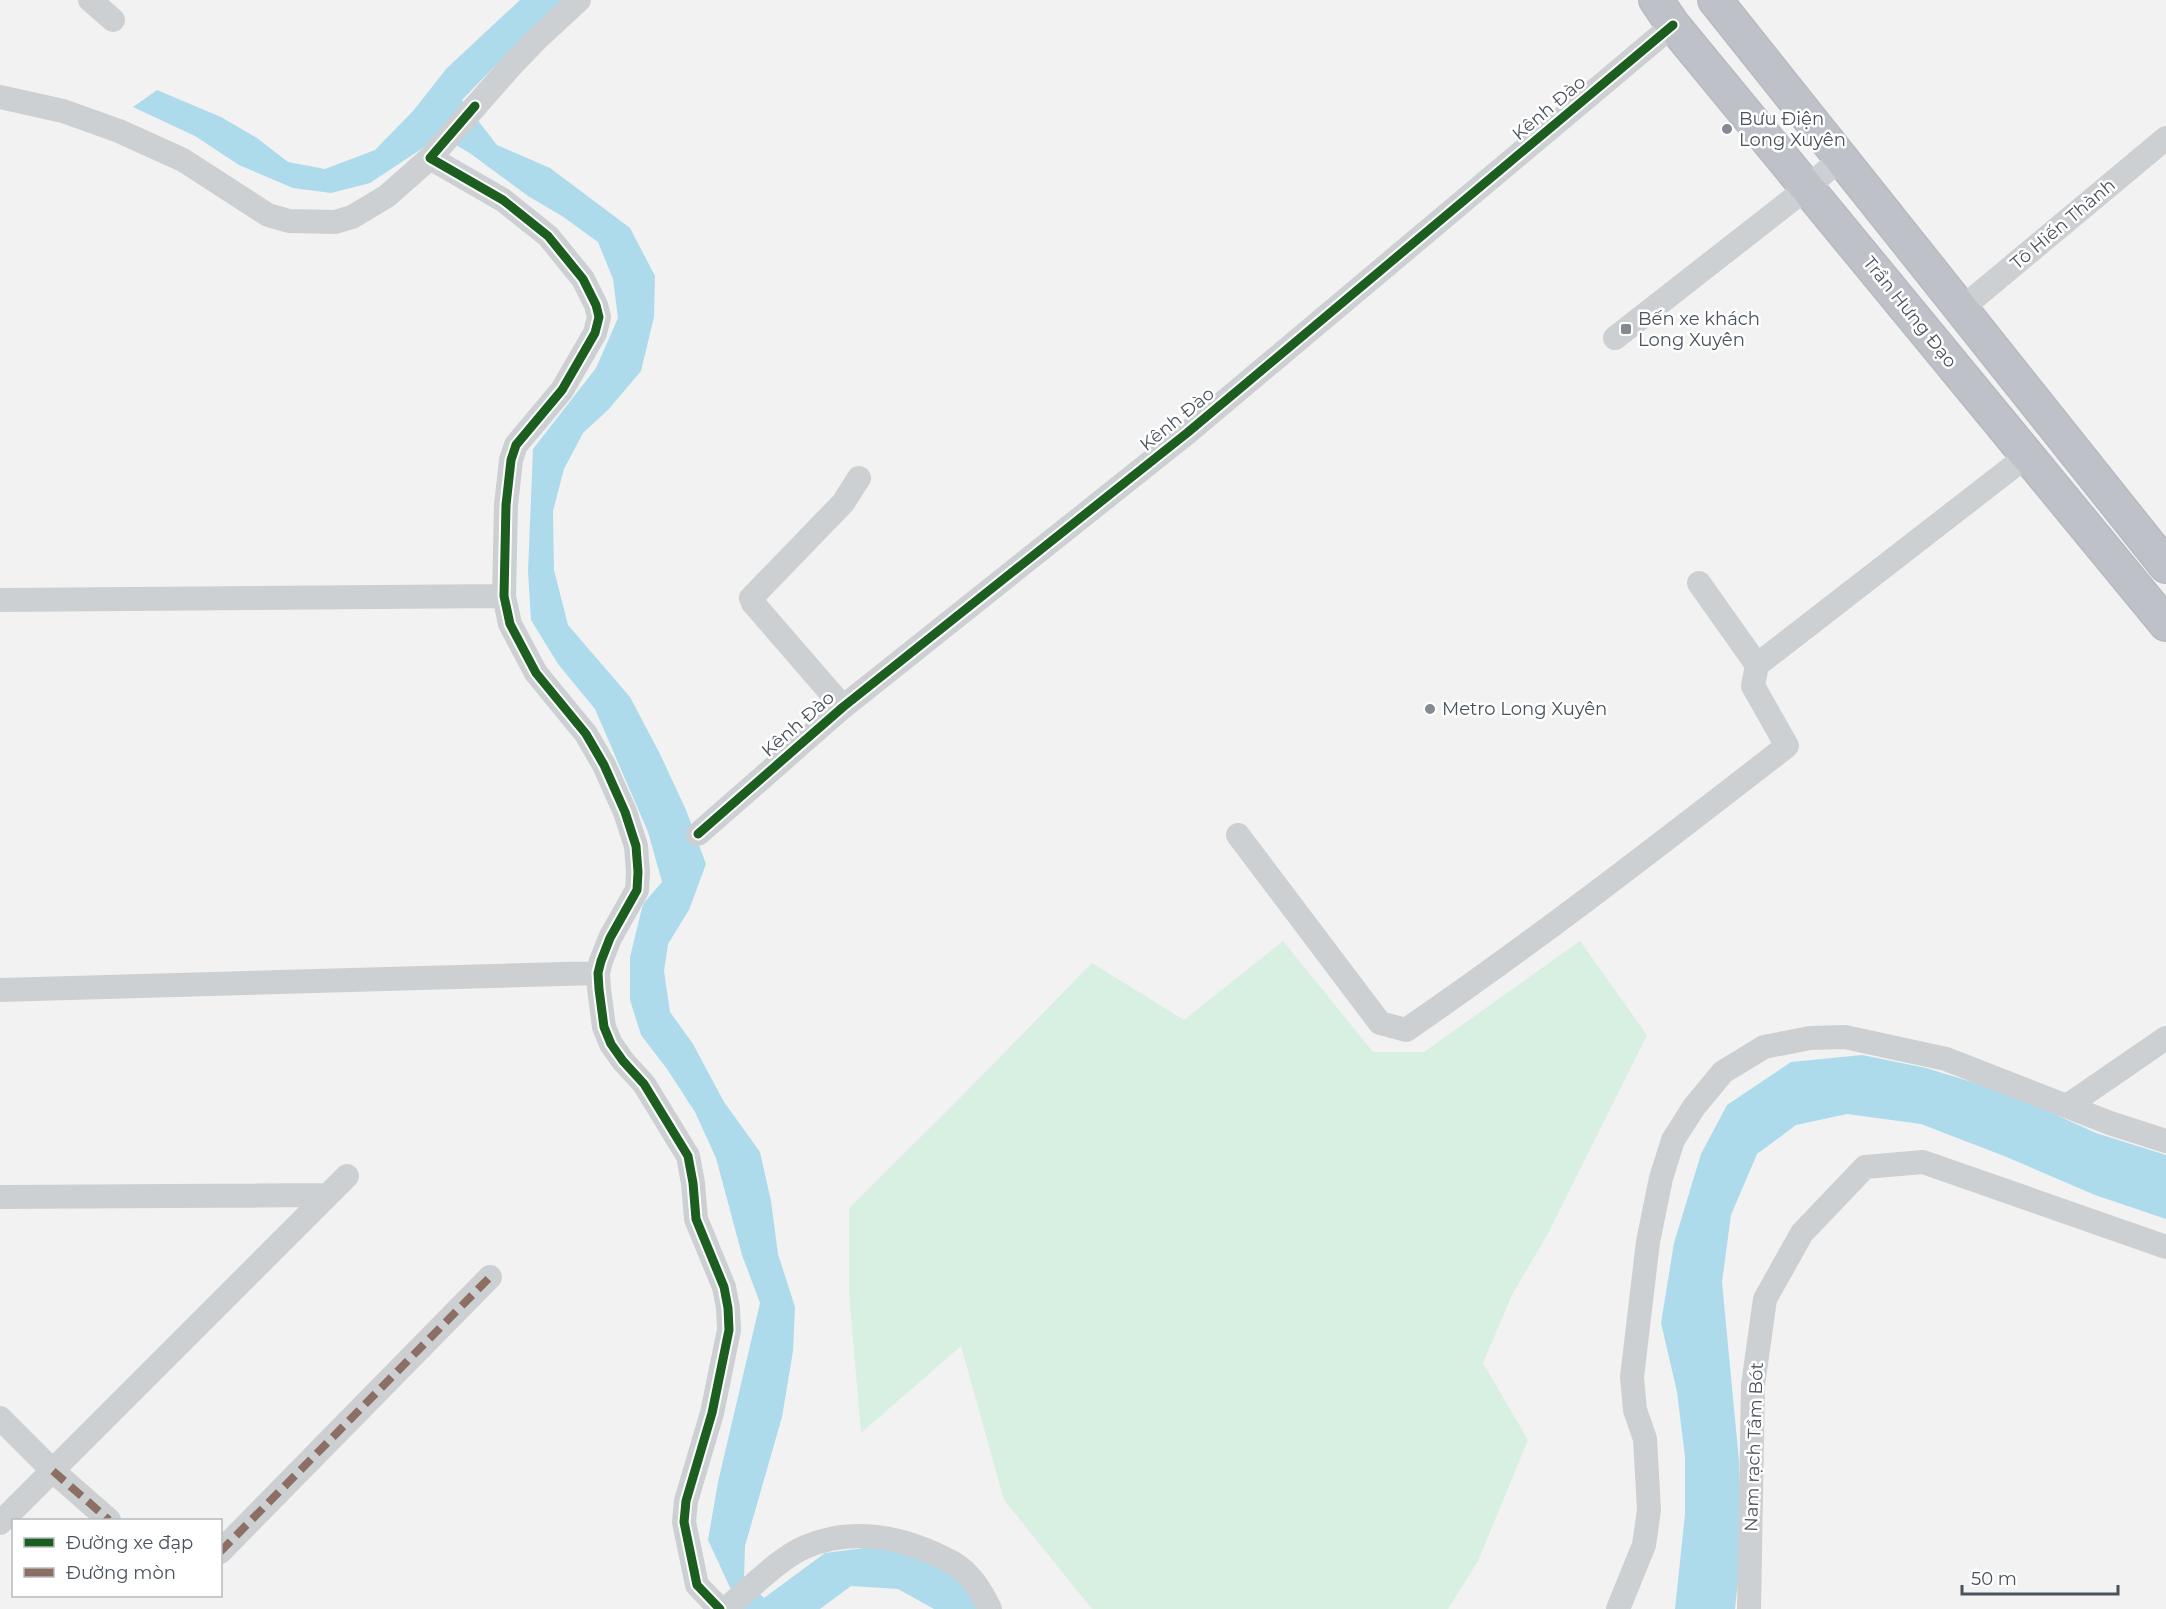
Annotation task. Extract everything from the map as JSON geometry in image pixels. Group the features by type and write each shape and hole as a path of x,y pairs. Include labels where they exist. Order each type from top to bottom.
{"highway":[{"path":"1715,0 2166,566"},
{"name":"Trần Hưng Đạo","path":"1664,13 2166,624"}],"street":[{"path":"90,0 113,20"},
{"path":"0,97 63,111 118,131 183,160 268,215 289,221 335,222 352,217 387,196 435,153 537,38 579,0"},
{"name":"Kênh Đào","path":"698,834 843,707 1186,433 1664,13"},
{"name":"Tô Hiến Thành","path":"1961,309 2166,138"},
{"path":"435,153 503,200 548,236 584,279 596,305 598,317 595,333 562,390 516,445 506,505 504,596 510,624 536,673 585,734 604,765 625,812 636,846 637,890 610,938 598,973 604,1027 610,1044 644,1084 688,1156 696,1219 724,1287 729,1330 712,1413 686,1502 684,1521 697,1585 725,1608 783,1559 804,1548 830,1539 874,1536 914,1545 952,1561 980,1588 990,1609"},
{"path":"1615,338 1808,187 1840,159"},
{"path":"1238,835 1380,1023 1406,1030 1477,981 1636,863 1787,746 1753,686 1757,665 2028,455"},
{"path":"843,707 751,598 843,503 859,478"},
{"path":"1699,583 1757,665"},
{"path":"0,600 504,596"},
{"path":"0,990 598,973"},
{"path":"1618,1609 1644,1545 1649,1510 1645,1439 1635,1410 1632,1377 1648,1242 1661,1178 1673,1140 1694,1107 1723,1072 1764,1047 1810,1038 1845,1037 1946,1059 2166,1141"},
{"path":"2067,1106 2166,1038"},
{"name":"Nam rạch Tầm Bót","path":"1749,1609 1753,1385 1765,1299 1802,1233 1865,1167 1923,1162 2166,1247"},
{"path":"0,1523 347,1176"},
{"path":"0,1197 328,1195"},
{"path":"222,1550 490,1277"},
{"path":"0,1418 53,1471 107,1519"}],"green space":[{"path":"1283,941 1373,1052 1424,1052 1580,941 1647,1035 1550,1230 1512,1295 1483,1363 1528,1440 1478,1561 1448,1609 1092,1609 1004,1500 961,1346 861,1433 849,1293 849,1208 1092,963 1184,1020"}],"water":[{"path":"520,0 567,0 515,45 462,100 497,145 550,168 630,228 655,276 654,317 641,371 608,410 583,433 564,469 553,511 554,570 568,625 630,697 686,810 706,864 689,910 668,944 664,971 670,1012 693,1044 724,1102 760,1152 771,1201 778,1254 795,1307 793,1351 782,1417 745,1546 744,1578 764,1598 825,1553 887,1545 965,1580 981,1609 934,1609 898,1589 851,1586 820,1609 740,1609 708,1540 718,1482 760,1303 742,1255 716,1158 695,1112 641,1035 630,1000 630,957 643,904 662,882 648,832 595,709 558,664 531,620 528,571 533,449 596,368 618,318 613,279 598,242 562,216 528,196 471,154 441,136 370,183 331,193 293,188 239,165 195,136 133,107 157,90 221,117 257,138 288,162 325,169 375,150 413,111 447,68"},
{"path":"1862,1055 1926,1068 2008,1093 2096,1133 2166,1155 2166,1219 2095,1195 1921,1124 1847,1114 1796,1125 1757,1154 1731,1215 1722,1282 1739,1461 1741,1551 1735,1609 1675,1609 1685,1514 1685,1457 1677,1392 1661,1323 1674,1243 1701,1154 1727,1105 1791,1062"}],"marked path":[{"path":"222,1550 490,1277"},
{"path":"53,1471 108,1519"}],"cycle path":[{"path":"698,834 843,707 1187,433 1673,25"},
{"path":"475,106 430,158 503,200 548,236 583,279 596,305 599,317 595,333 562,390 516,445 511,460 506,505 504,596 510,624 536,673 586,734 604,765 625,812 636,846 637,890 610,938 601,961 598,973 599,989 604,1027 611,1044 644,1084 688,1156 696,1219 724,1287 729,1330 712,1413 686,1501 684,1522 697,1585 720,1609"}],"place":[{"name":"Bưu Điện Long Xuyên","path":"1727,129"},
{"name":"Bến xe khách Long Xuyên","path":"1626,329"},
{"name":"Metro Long Xuyên","path":"1430,709"}]}
